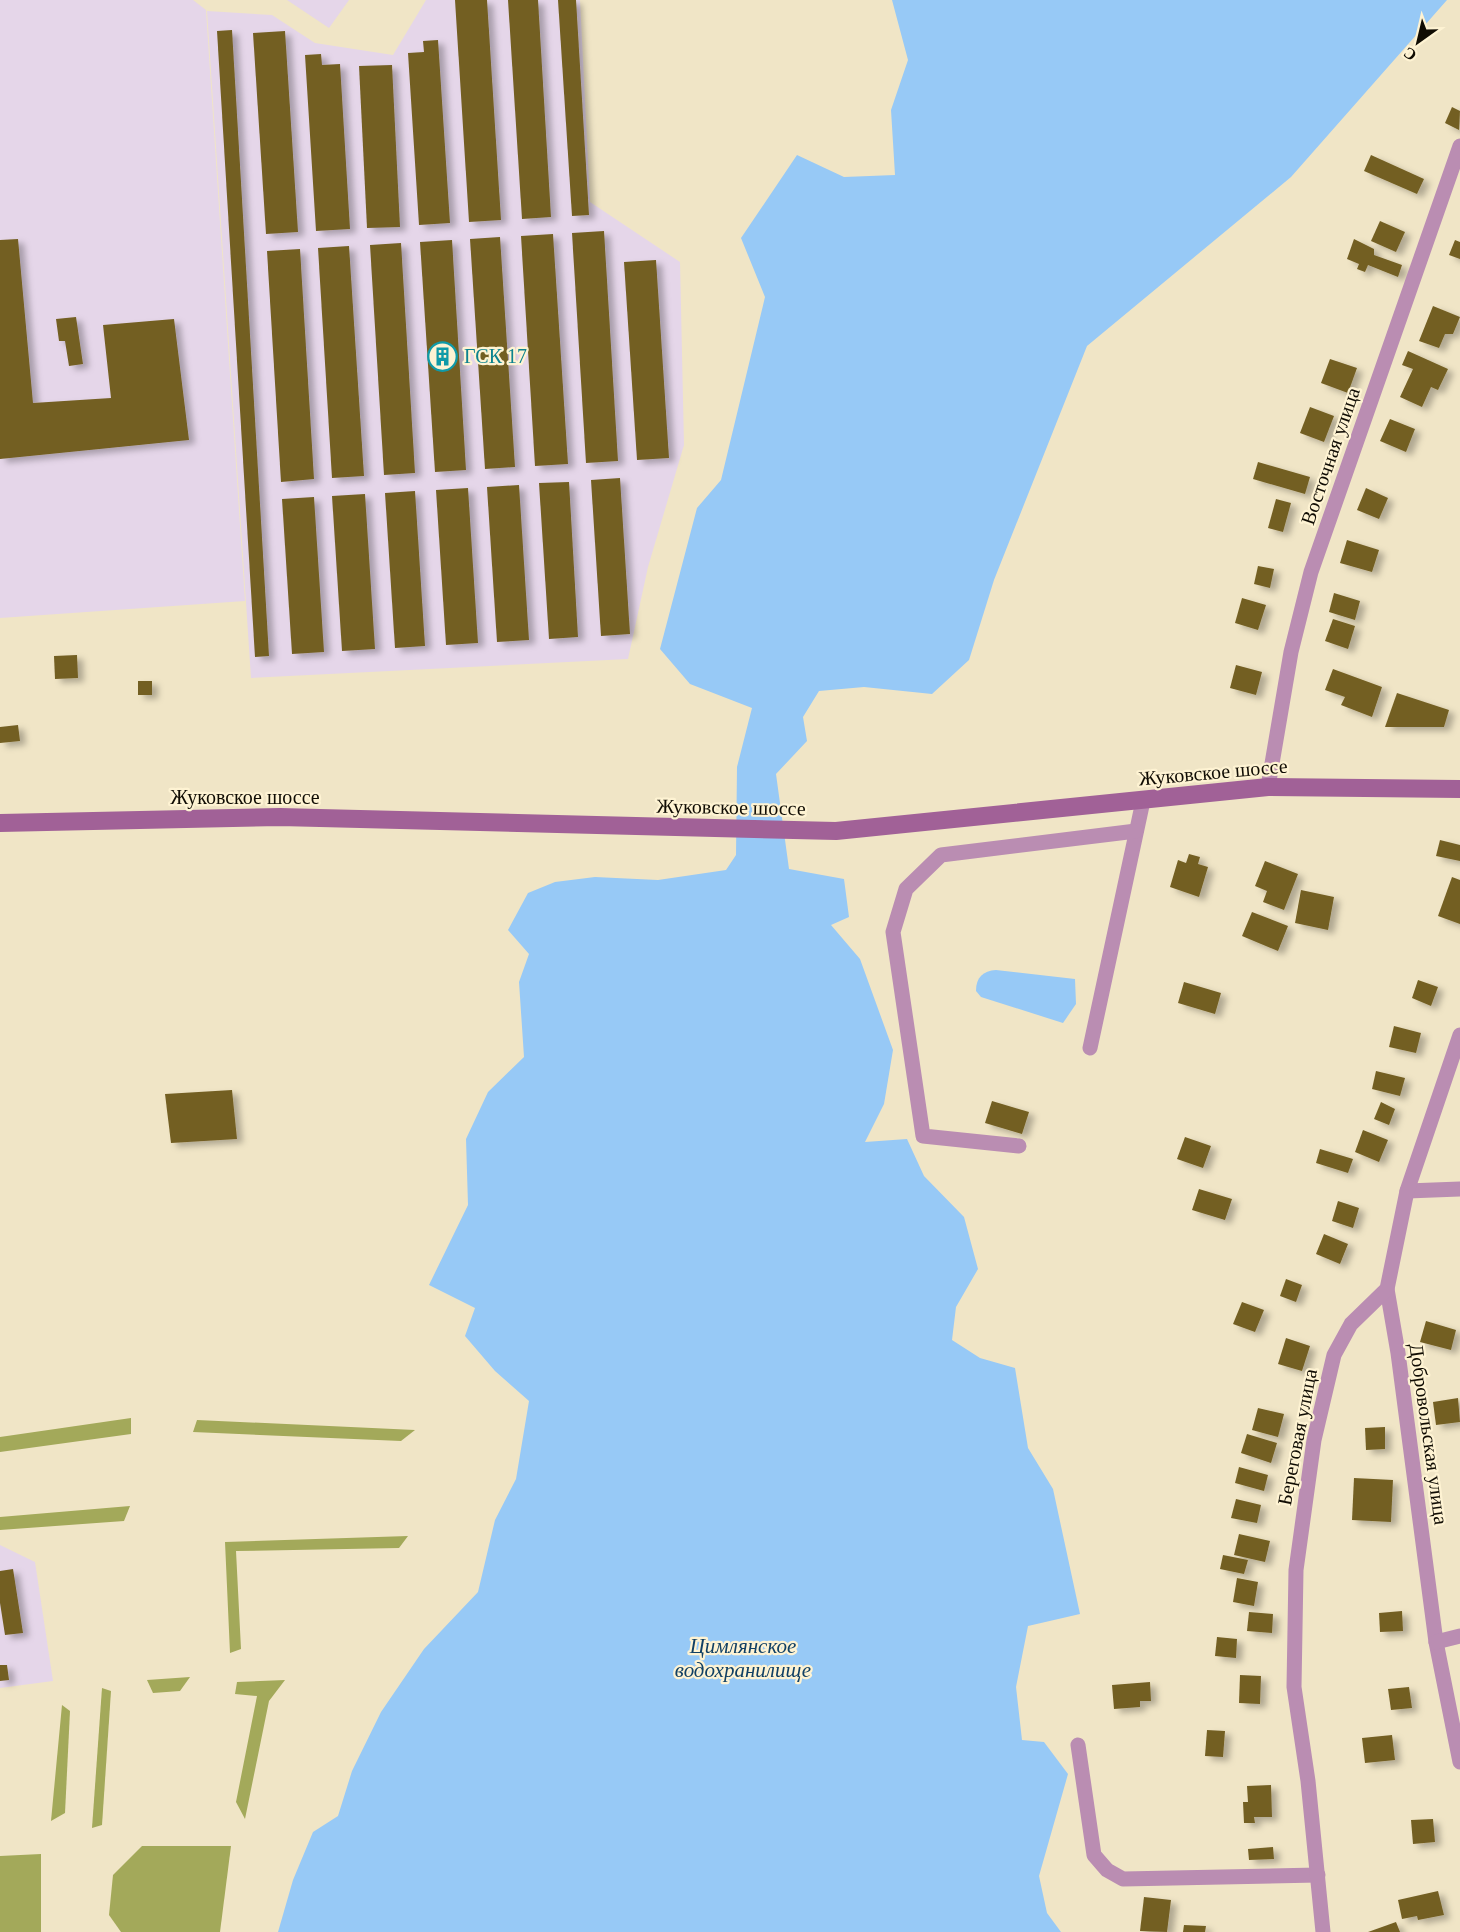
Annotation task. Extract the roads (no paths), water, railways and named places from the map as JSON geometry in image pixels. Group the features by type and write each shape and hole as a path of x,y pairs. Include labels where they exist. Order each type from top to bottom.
{"main road":[{"name":"Жуковское шоссе","path":"0,823 280,817 836,831 1268,787 1460,789"}],"street":[{"name":"Восточная улица","path":"1268,787 1291,652 1311,572 1460,146"},
{"path":"1090,1048 1143,801"},
{"path":"1019,1146 923,1136 893,932 906,889 941,855 1136,831"},
{"path":"1387,1289 1407,1191 1460,1035"},
{"path":"1407,1191 1460,1189"},
{"name":"Добровольская улица","path":"1387,1289 1398,1353 1436,1642 1460,1762"},
{"name":"Береговая улица","path":"1323,1932 1308,1782 1294,1687 1296,1570 1314,1440 1334,1355 1351,1324 1387,1289"},
{"path":"1436,1642 1460,1636"},
{"path":"1078,1744 1094,1855 1107,1869 1124,1879 1318,1875"}],"water":[{"name":"Цимлянское водохранилище","path":"892,0 1447,0 1291,177 1087,346 994,580 969,660 932,694 864,687 819,691 803,717 807,741 776,774 789,869 844,879 849,917 831,925 860,959 893,1050 884,1104 865,1142 907,1139 924,1176 964,1217 978,1269 956,1307 952,1340 980,1358 1015,1368 1028,1448 1053,1489 1080,1614 1028,1626 1016,1687 1022,1740 1044,1742 1068,1774 1039,1876 1047,1913 1061,1932 278,1932 293,1880 313,1832 338,1816 352,1771 381,1712 424,1649 478,1592 495,1520 516,1479 529,1401 495,1371 465,1336 475,1308 429,1285 468,1205 466,1139 488,1092 524,1057 519,982 529,954 508,930 528,893 555,882 595,877 658,880 726,870 736,855 737,767 752,708 690,684 660,649 697,508 721,480 765,297 741,238 797,155 844,177 895,175 891,110 908,60"},
{"path":"996,970 1075,979 1076,1004 1063,1023 981,997 976,991 979,978 984,973"}],"place":[{"name":"ГСК 17","path":"443,356"}]}
